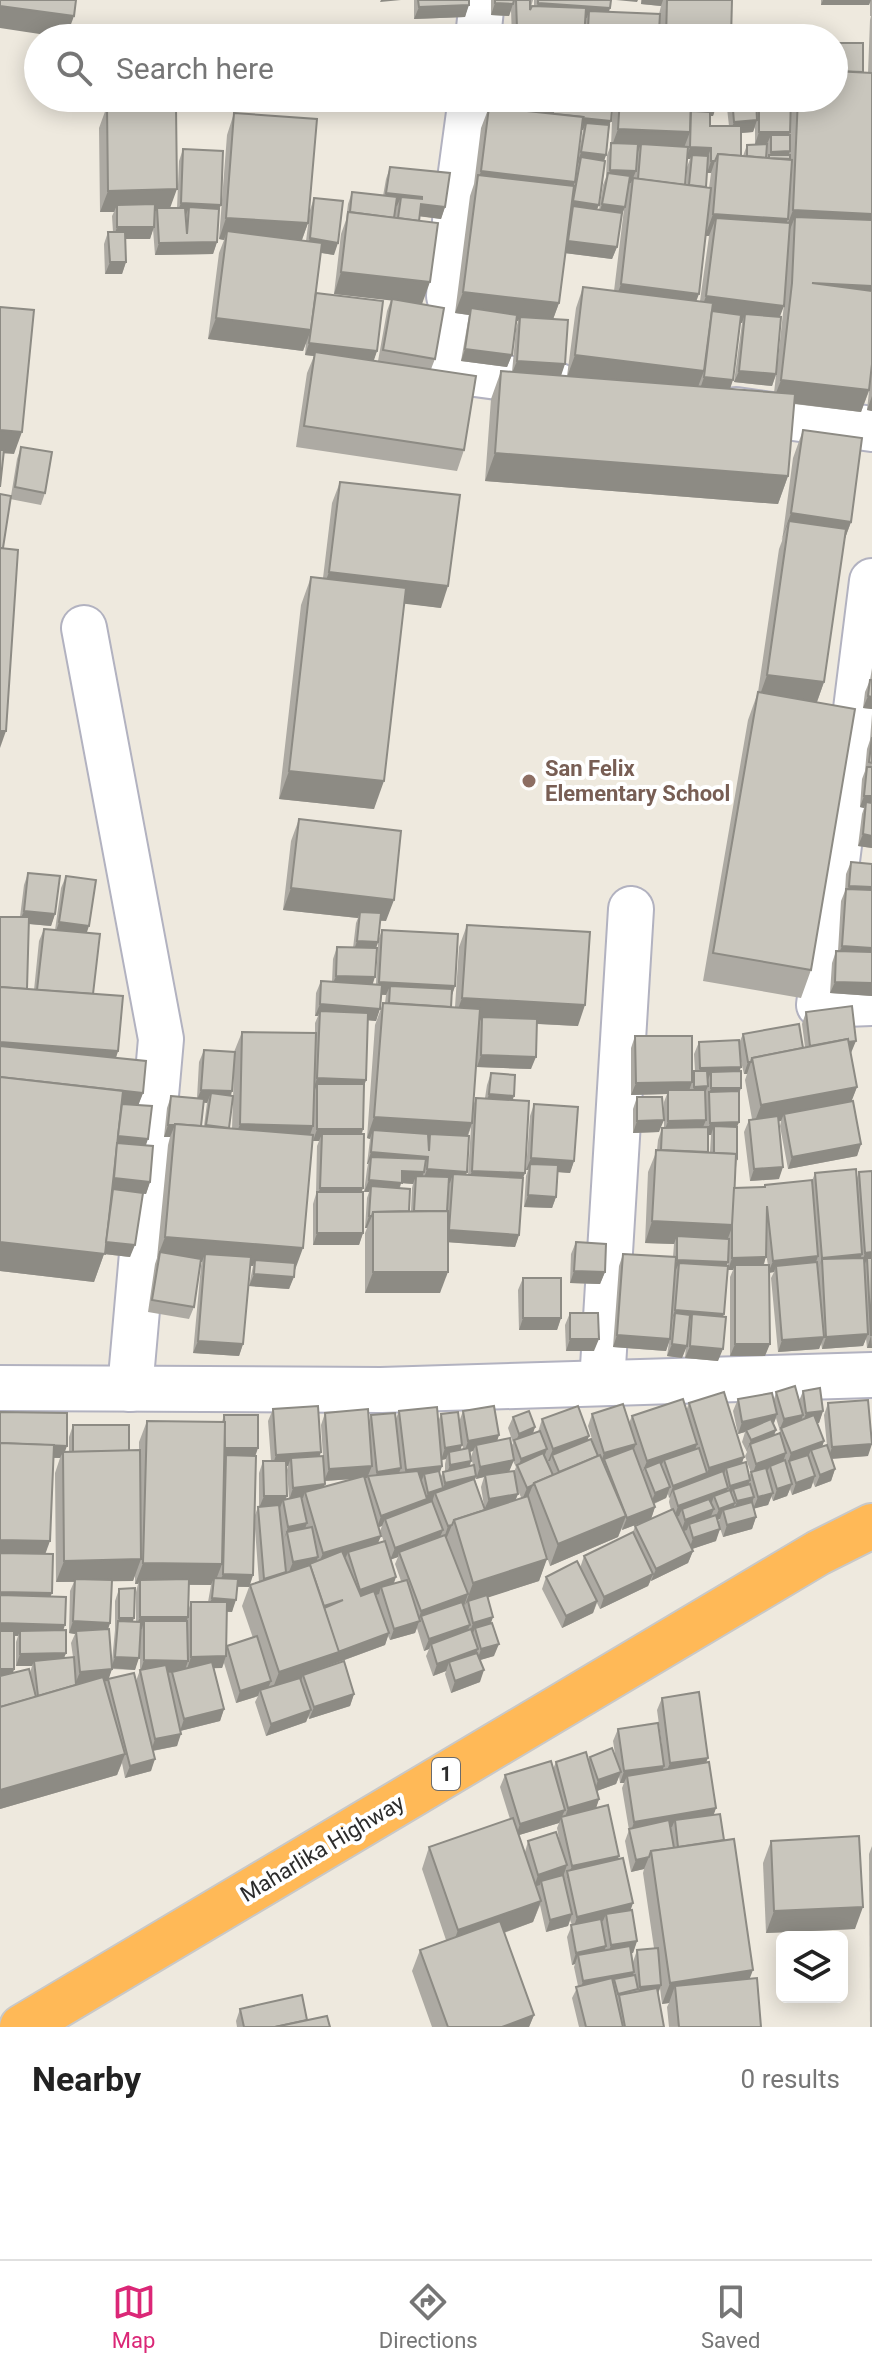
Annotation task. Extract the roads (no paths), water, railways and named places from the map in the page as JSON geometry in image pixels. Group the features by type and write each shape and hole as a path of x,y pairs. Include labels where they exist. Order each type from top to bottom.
{"highway":[{"name":"Maharlika Highway","path":"22,2027 818,1553 872,1526"}],"street":[{"path":"479,24 482,0"},
{"path":"469,112 456,209 449,296 459,329 453,371 593,390"},
{"path":"701,405 872,429"},
{"path":"872,581 819,1005 872,1003"},
{"path":"84,628 161,1039 130,1389"},
{"path":"602,1383 631,909"},
{"path":"0,1388 381,1390 872,1375"}],"place":[{"name":"San Felix Elementary School","path":"529,781"}]}
